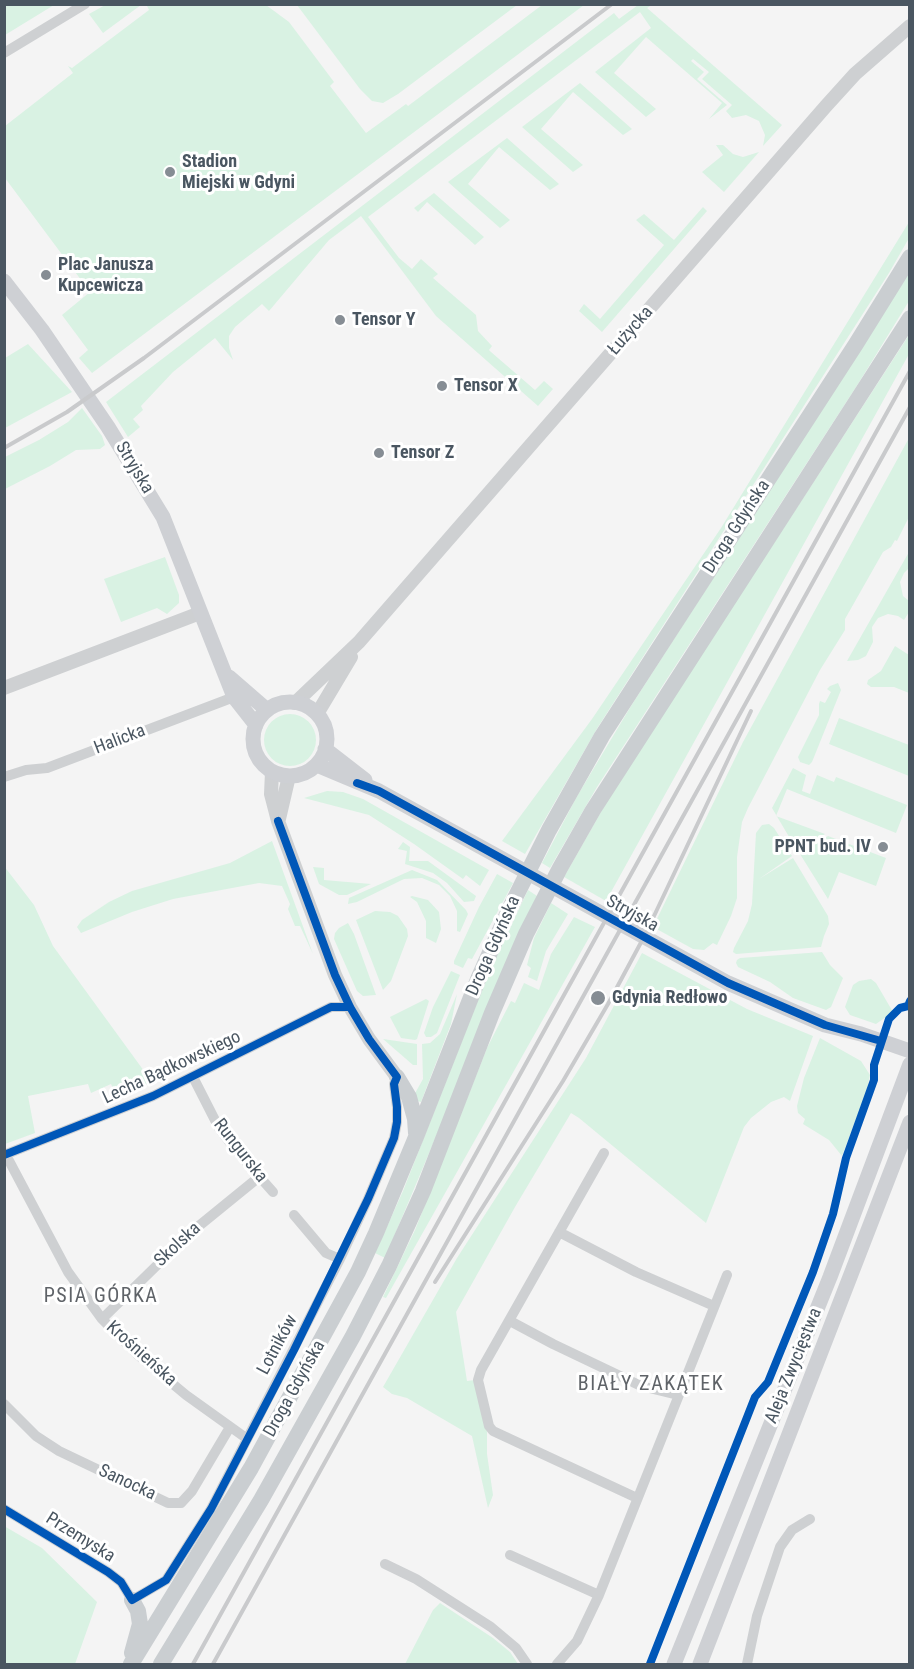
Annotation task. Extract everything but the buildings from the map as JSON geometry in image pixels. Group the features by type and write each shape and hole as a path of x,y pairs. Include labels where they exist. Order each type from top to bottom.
{"main road":[{"name":"Droga Gdyńska","path":"130,1665 251,1468 315,1353 372,1242 479,977 549,830 602,736 849,354 909,256"},
{"name":"Stryjska","path":"4,281 42,330 138,473 167,526 234,697 256,725"},
{"name":"Droga Gdyńska","path":"161,1665 273,1479 354,1336 423,1191 492,1013 522,943 571,849 593,810 909,318"},
{"name":"Stryjska","path":"226,675 267,710"},
{"path":"295,703 317,714 324,725 327,737 326,749 317,765 309,771 289,776 272,772 262,763 255,751 253,738 256,725 267,710 276,705 295,703"},
{"name":"Stryjska","path":"326,749 379,791"},
{"name":"Stryjska","path":"317,765 379,791 728,983 825,1025 861,1034 909,1051"},
{"name":"Aleja Zwycięstwa","path":"674,1665 830,1277 909,1065"},
{"path":"397,1077 409,1097 415,1119 416,1137"},
{"name":"Aleja Zwycięstwa","path":"700,1665 909,1122"},
{"path":"130,1665 140,1624 138,1611 132,1600"}],"street":[{"path":"4,53 85,4"},
{"name":"Łużycka","path":"295,703 359,642 855,74 909,26"},
{"path":"4,688 200,613"},
{"name":"Łużycka","path":"317,714 359,642"},
{"name":"Halicka","path":"4,777 26,770 47,768 234,697"},
{"path":"272,772 271,794 278,821 335,975 369,1040 397,1077"},
{"path":"278,821 289,776"},
{"name":"Lecha Bądkowskiego","path":"5,1155 129,1107 331,1007 350,1006"},
{"name":"Rungurska","path":"193,1077 219,1128 273,1192"},
{"name":"Lotników","path":"132,1600 166,1580 211,1509 340,1259 394,1138 397,1122 394,1084 397,1077"},
{"path":"604,1153 481,1370 478,1380 489,1426 499,1436 638,1498"},
{"name":"Krośnieńska","path":"5,1155 68,1272 102,1319 138,1355 186,1395 246,1438"},
{"name":"Skolska","path":"102,1319 189,1234 259,1177"},
{"path":"294,1215 326,1253 340,1259"},
{"path":"559,1232 636,1272 714,1306"},
{"path":"557,1665 577,1641 599,1595 727,1275"},
{"path":"510,1321 641,1386 678,1395"},
{"name":"Sanocka","path":"4,1404 36,1436 59,1451 168,1503 181,1503 192,1491 230,1427"},
{"name":"Przemyska","path":"4,1509 108,1572 121,1582 132,1600"},
{"path":"747,1665 757,1616 780,1547 792,1530 810,1519"},
{"path":"510,1555 599,1595"},
{"path":"385,1564 395,1567 491,1627 516,1648 527,1665"}],"green space":[{"path":"5,4 54,4 54,5 5,35"},
{"path":"107,4 141,5 103,33 89,14"},
{"name":"Stadion Miejski w Gdyni","path":"150,4 266,5 289,22 334,82 330,86 366,133 406,104 408,106 542,5 584,5 92,373 79,358 88,350 62,315 90,292 5,178 5,126 73,73 68,66 72,68 149,10 147,6"},
{"path":"297,5 517,5 383,103 372,101 360,89"},
{"path":"638,5 652,5 647,8 782,125 763,146 765,135 759,121 746,115 732,118 726,111 732,105 702,79 709,72 693,59 691,61 704,72 697,79 727,105 709,119 722,103 646,37 614,73 656,109 646,117 595,72 651,28 640,12 368,217 399,258 412,269 421,259 438,274 433,278 476,315 478,331 492,346 489,350 491,352 535,390 544,381 553,389 538,406 436,316 361,216 329,240 269,311 262,304 235,327 229,336 229,348 233,360 215,338 173,372 141,406 143,410 133,419 140,427 128,437 106,402 614,13 619,19"},
{"path":"580,83 632,129 623,135 573,92 541,129 583,165 573,172 522,127"},
{"path":"507,138 559,184 550,190 499,147 468,184 510,220 500,228 448,182"},
{"path":"716,145 723,145 733,154 743,157 759,152 724,192 702,172 723,155"},
{"path":"434,193 484,237 475,245 427,202 418,212 414,208"},
{"path":"703,207 707,211 602,332 579,311 584,304 600,319 664,245 636,220 644,214 674,240"},
{"path":"909,222 909,238 889,273 598,727 525,854 502,841 592,719 721,528"},
{"path":"909,273 909,301 858,384 597,787 550,868 542,863 576,798 631,706"},
{"path":"909,335 909,354 606,901 564,877 614,789"},
{"path":"28,344 72,392 5,428 5,358"},
{"path":"82,408 102,436 105,445 100,449 76,450 5,489 5,457 68,422"},
{"path":"909,438 909,517 897,541 895,540 891,547 883,552 845,619 845,630 820,670 748,808 742,822 737,857 737,898 717,945 713,943 704,950 693,949 653,927 743,742"},
{"path":"909,552 909,568 900,582 903,596 909,601 909,612 904,620 888,614 878,618 872,627 873,642 866,656 858,660 847,661"},
{"path":"165,557 179,595 179,603 167,614 157,608 121,622 104,579"},
{"path":"895,646 909,655 909,693 894,687 871,687 867,684 868,680 881,671"},
{"path":"838,683 841,690 812,762 809,765 800,762 798,757 819,715 820,701 825,703 831,692 827,689"},
{"path":"290,714 300,716 308,722 314,730 316,740 314,750 308,758 300,764 290,766 280,764 272,758 266,750 264,740 266,730 272,722 280,716"},
{"path":"839,718 909,745 909,776 829,744"},
{"path":"793,768 806,775 802,791 810,794 817,775 834,782 836,777 907,805 896,833 787,789 776,815 772,808"},
{"path":"327,791 343,792 363,799 489,870 480,886 466,875 463,879 369,815 304,798"},
{"path":"777,816 825,834 798,852"},
{"path":"769,824 792,856 759,879 793,858 828,916 829,924 821,947 736,954 733,952 734,948 748,921 752,904 756,833 762,825"},
{"path":"828,836 886,858 876,886 839,872 828,899 800,854"},
{"path":"272,841 313,954 300,926 295,926 288,909 290,904 282,886 259,883 173,899 132,912 81,933 77,927 82,920 109,902 132,891 230,863"},
{"path":"403,842 410,847 409,861 428,861 476,896 474,901 464,902 447,883 433,873 405,864 407,851 398,849"},
{"path":"4,866 34,905 53,946 152,1082 117,1097 111,1084 91,1093 88,1084 28,1096 35,1133 5,1144"},
{"path":"313,867 324,868 324,880 371,884 347,895 339,895 319,884"},
{"path":"412,870 437,880 466,910 468,914 460,932 457,931 457,911 450,896 439,885 422,878 404,879 357,902 348,904 349,898"},
{"path":"497,874 513,883 472,959 468,958 463,968 454,964 454,961"},
{"path":"528,890 537,896 385,1258 375,1253 403,1191 489,972"},
{"path":"410,897 428,900 439,912 441,929 436,943 426,938 426,921 417,902"},
{"path":"551,903 568,914 546,951 537,981 528,977 531,968 527,965 534,938"},
{"path":"375,911 390,912 398,916 407,929 408,936 391,981 383,990 356,920"},
{"path":"574,917 595,927 386,1298 383,1297 415,1230 487,1048 511,1001 515,1003 524,983 539,990 551,954"},
{"path":"348,923 376,995 363,996 357,991 334,939 339,928"},
{"path":"822,952 830,965 843,978 831,1007 826,1010 793,998 770,982 738,967 736,963 740,958"},
{"path":"642,953 747,1009 813,1036 790,1101 784,1097 771,1102 751,1118 744,1127 706,1223 571,1113 456,1312 467,1381 475,1380 487,1431 487,1454 493,1495 488,1508 472,1436 407,1398 392,1394 383,1387 457,1258 586,1058"},
{"path":"451,971 460,975 437,1033 426,1037 424,1033 433,1007"},
{"path":"871,979 876,983 893,1012 876,1024 850,1015 845,1007 853,985 859,981"},
{"path":"457,994 451,1024 421,1102 417,1101 414,1095 423,1079 422,1044 430,1043 440,1034"},
{"path":"426,999 429,1001 417,1039 401,1038 390,1017"},
{"path":"820,1038 861,1061 870,1075 867,1090 842,1156 829,1140 803,1124 805,1119 798,1113 797,1106 804,1078"},
{"path":"383,1039 417,1044 417,1065 413,1065"},
{"path":"4,1526 42,1548 97,1602 75,1664 5,1664"},
{"path":"440,1603 493,1638 510,1652 518,1664 405,1664 433,1610"}],"railway":[{"path":"4,448 67,412 144,358 612,4"},
{"path":"193,1664 910,371"},
{"path":"213,1664 910,407"},
{"path":"435,1282 563,1081 608,1004 645,935 751,711"}],"cycle path":[{"path":"357,783 379,791 728,983 825,1025 881,1041"},
{"path":"4,1509 108,1572 121,1582 132,1600 166,1580 211,1509 294,1350 368,1199 394,1138 397,1122 394,1084 397,1077 369,1039 335,975 278,821"},
{"path":"650,1664 755,1397 768,1382 813,1272 833,1214 846,1158 874,1080 874,1065 889,1019 900,1008 908,1006 910,1001"},
{"path":"4,1155 153,1096 331,1007 350,1007"}],"place":[{"name":"Stadion Miejski w Gdyni","path":"170,172"},
{"name":"Plac Janusza Kupcewicza","path":"46,275"},
{"name":"Tensor Y","path":"340,320"},
{"name":"Tensor X","path":"442,386"},
{"name":"Tensor Z","path":"379,453"},
{"name":"PPNT bud. IV","path":"883,847"},
{"name":"Gdynia Redłowo","path":"598,998"}],"district":[{"name":"PSIA GÓRKA","path":"101,1297"},
{"name":"BIAŁY ZAKĄTEK","path":"651,1385"}]}
